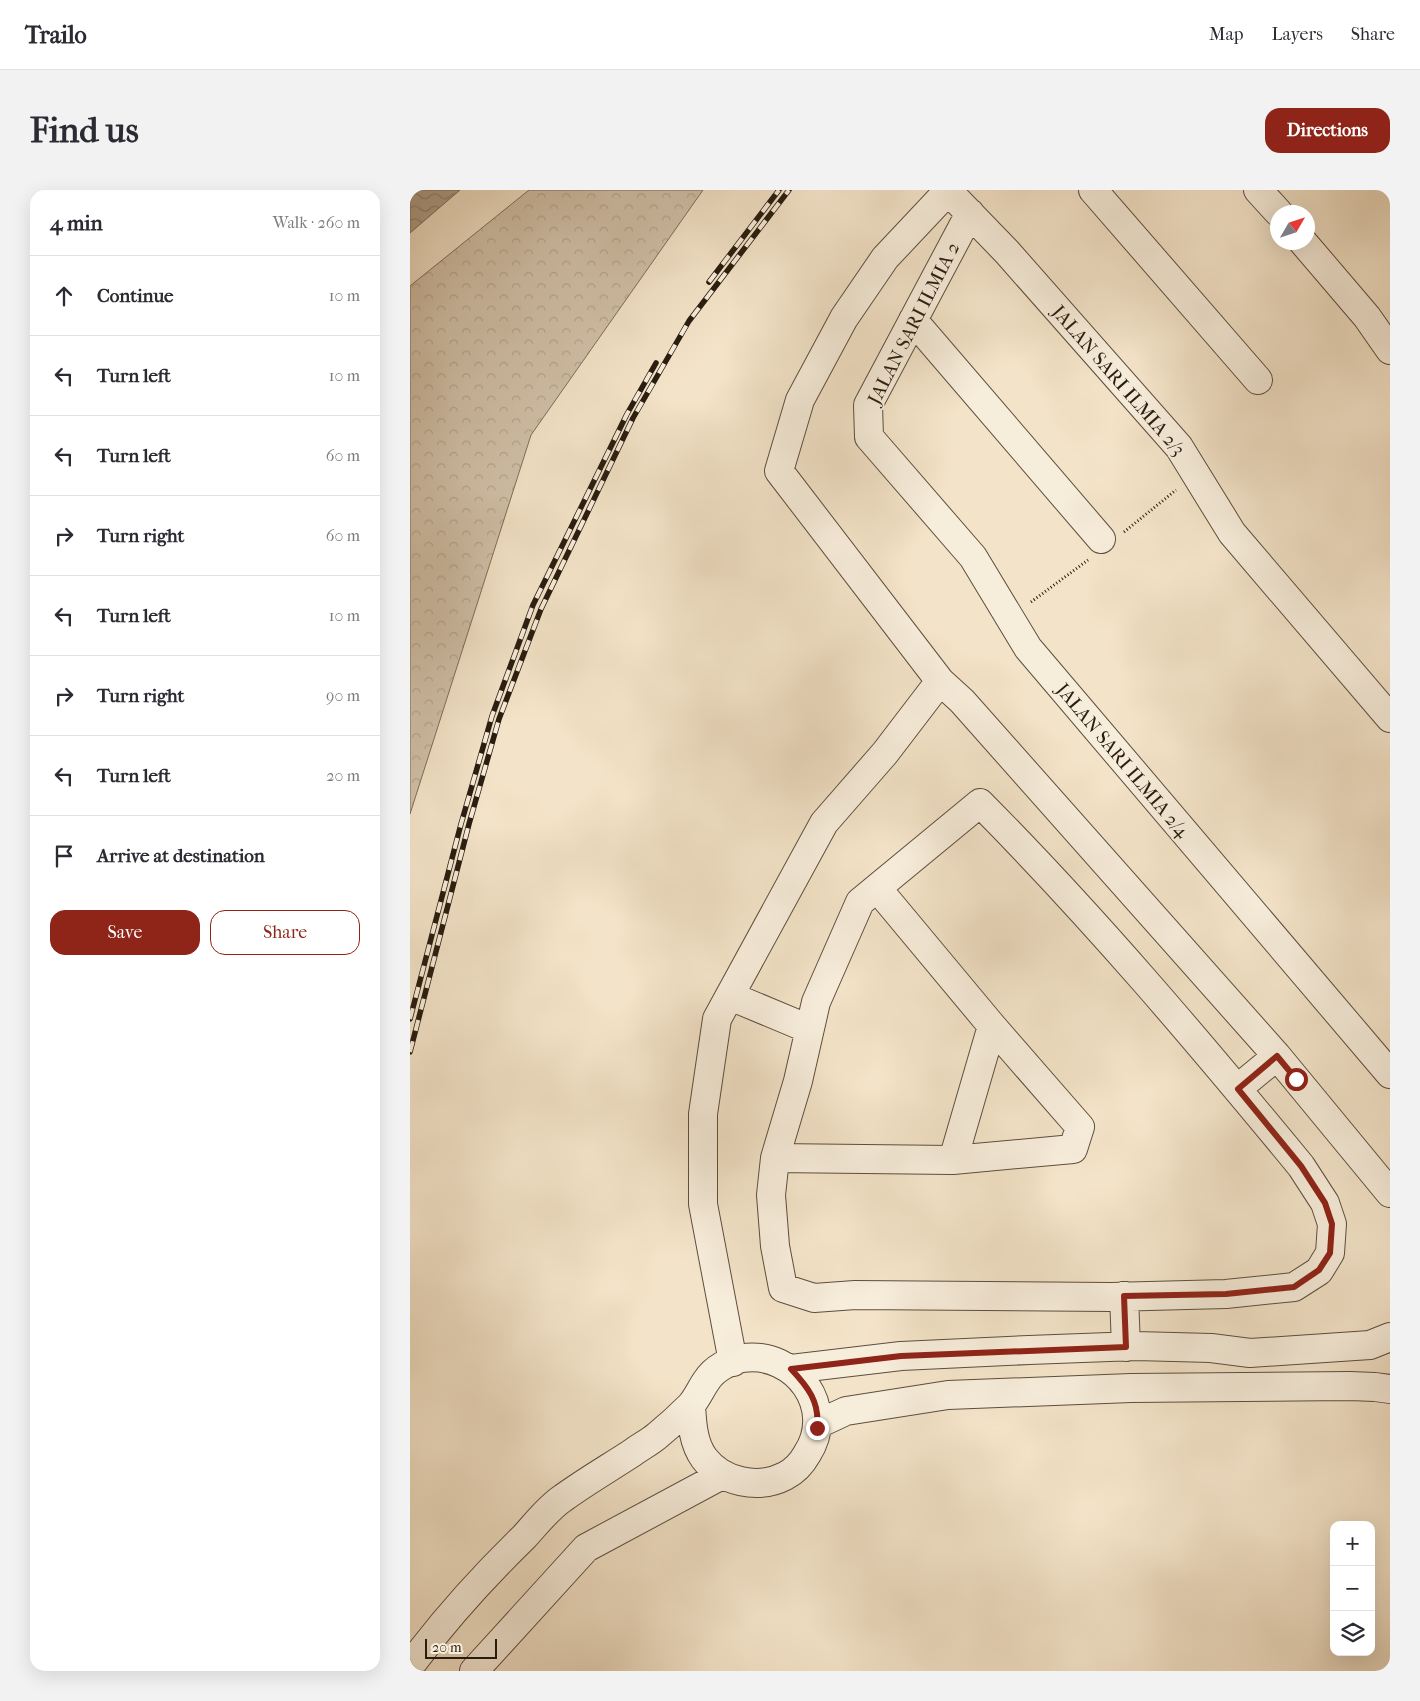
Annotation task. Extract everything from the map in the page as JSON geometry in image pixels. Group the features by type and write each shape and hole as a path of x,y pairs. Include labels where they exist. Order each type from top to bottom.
{"street":[{"path":"948,190 885,258 844,318 800,400 779,471 940,681 968,709 1277,1056 1390,1193"},
{"name":"JALAN SARI ILMIA 2/3","path":"948,190 1008,252 1172,439 1232,533 1390,718"},
{"path":"1093,190 1258,380"},
{"path":"1258,190 1272,205"},
{"name":"JALAN SARI ILMIA 2","path":"869,437 868,405 970,213"},
{"path":"1310,250 1367,317 1390,350"},
{"path":"913,320 1101,539"},
{"name":"JALAN SARI ILMIA 2/4","path":"869,437 974,557 1028,648 1390,1074"},
{"path":"733,1362 703,1204 703,1114 717,1019 824,823 885,753 940,681"},
{"path":"980,803 1042,865 1094,923 1238,1089 1301,1166 1325,1203 1332,1224 1330,1253 1319,1270 1294,1287 1226,1294 1124,1296 855,1295 814,1298 783,1288 775,1246 772,1203 774,1158 798,1081 816,1002 860,902 877,888 980,803"},
{"path":"774,1158 953,1160 1073,1149 1080,1127 992,1026 877,888"},
{"path":"730,996 810,1029"},
{"path":"953,1160 992,1026"},
{"path":"1238,1089 1277,1056"},
{"path":"1124,1296 1126,1347"},
{"path":"791,1369 901,1356 1126,1347 1211,1348 1250,1353 1370,1345 1390,1337"},
{"path":"410,1666 432,1636 498,1562 561,1499 657,1436 691,1405 708,1378 724,1365 743,1358 768,1359 791,1369 808,1387 817,1411 818,1424 812,1447 801,1464 785,1476 767,1482 746,1483 722,1474 704,1457 693,1434 691,1405"},
{"path":"818,1424 846,1411 948,1395 1130,1388 1350,1386 1390,1390"},
{"path":"474,1671 586,1548 722,1474"}],"path":[{"path":"1010,618 1101,550 1101,539 1109,532 1119,536 1196,474"}],"green space":[{"path":"529,190 703,190 531,435 410,814 410,286"}],"water":[{"path":"410,190 460,190 410,233"}],"railway":[{"path":"709,282 779,190"},
{"path":"410,1052 469,824 499,719 541,609 633,418 689,321 789,190"},
{"path":"410,1019 461,824 492,716 533,605 627,414 656,363"}],"route":[{"path":"817,1428 817,1411 808,1387 791,1369 901,1356 1126,1347 1124,1296 1226,1294 1294,1287 1319,1270 1330,1253 1332,1224 1325,1203 1301,1166 1238,1089 1277,1056 1296,1079"}]}
